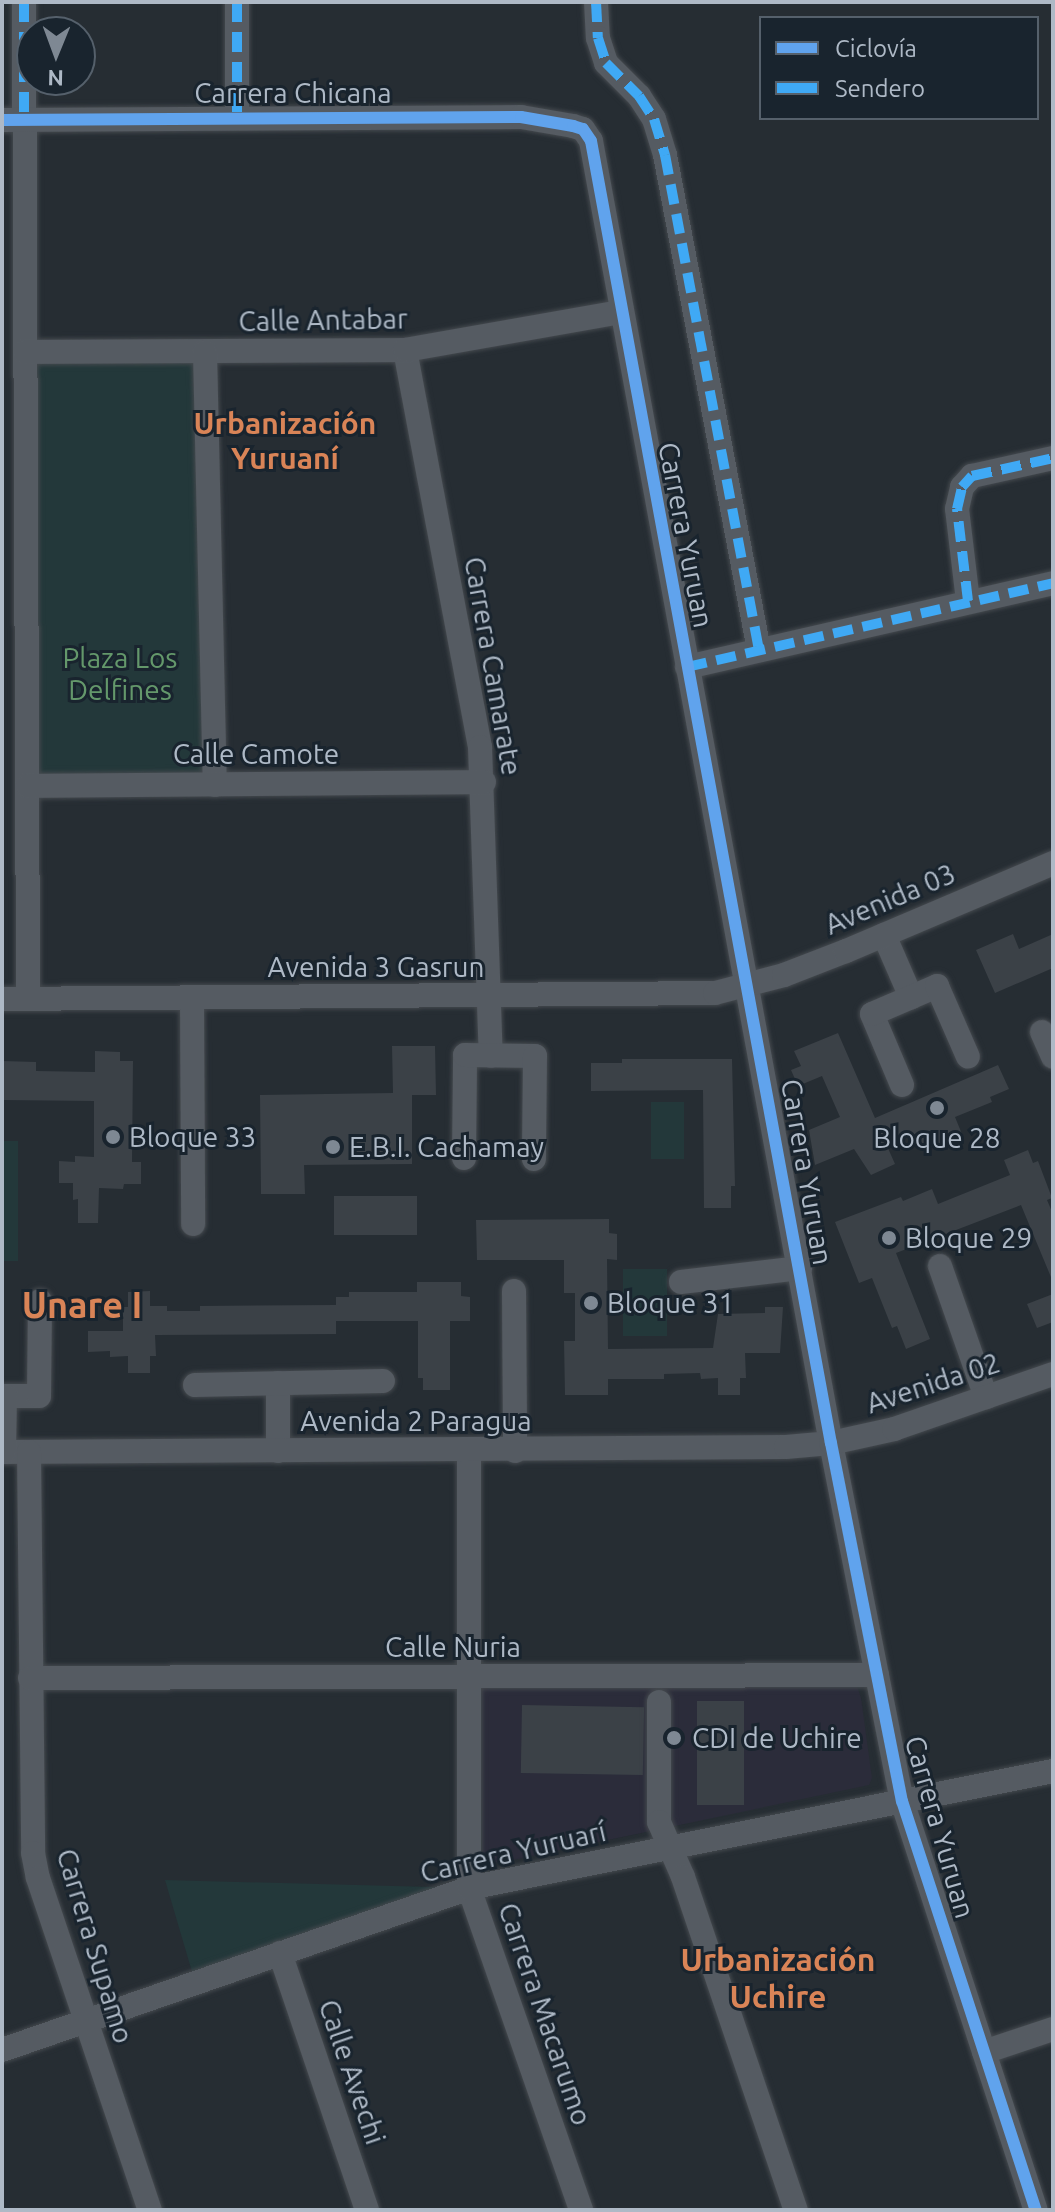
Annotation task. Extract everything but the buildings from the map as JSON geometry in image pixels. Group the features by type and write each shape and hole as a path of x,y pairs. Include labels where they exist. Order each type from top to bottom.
{"street":[{"path":"24,2 13,119 25,352 14,565 28,786 28,999"},
{"path":"237,2 237,117"},
{"path":"596,2 598,38 606,63 639,96 654,119 665,155 759,650"},
{"name":"Carrera Chicana","path":"13,119 521,117 553,120 583,129"},
{"name":"Carrera Yuruan","path":"583,129 591,141 597,166 621,312 749,986 831,1443 902,1801 1036,2210"},
{"name":"Calle Antabar","path":"25,352 405,350 621,312"},
{"name":"Carrera Camarate","path":"405,350 472,693 484,782 491,1056"},
{"path":"205,352 215,785"},
{"path":"968,601 957,509 962,487 972,476 1053,458"},
{"path":"687,667 1053,583"},
{"name":"Calle Camote","path":"28,786 484,782"},
{"name":"Avenida 03","path":"749,986 884,935 1053,863"},
{"path":"884,935 911,997"},
{"name":"Avenida 3 Gasrun","path":"2,999 681,995 749,986"},
{"path":"902,1085 872,1014 911,997 937,986 968,1057"},
{"path":"192,998 193,1224"},
{"path":"1042,1032 1053,1057"},
{"path":"464,1158 465,1055 535,1056 534,1159"},
{"path":"940,1266 986,1397"},
{"path":"681,1282 800,1268"},
{"path":"514,1291 515,1451"},
{"path":"3,1396 39,1396 40,1301"},
{"name":"Avenida 02","path":"831,1443 894,1429 1053,1374"},
{"path":"195,1385 383,1381"},
{"path":"278,1383 278,1451"},
{"name":"Carrera Supamo","path":"3,1396 12,1452 30,1678 33,1853 38,1878 150,2210"},
{"name":"Avenida 2 Paragua","path":"12,1452 720,1449 831,1443"},
{"name":"Carrera Macarumo","path":"469,1451 472,1677 469,1888 581,2210"},
{"name":"Calle Nuria","path":"30,1678 877,1675"},
{"path":"659,1702 659,1822 667,1847 683,1877 796,2210"},
{"name":"Carrera Yuruarí","path":"2,2050 469,1888 1053,1771"},
{"name":"Calle Avechi","path":"280,1953 367,2210"},
{"path":"984,2052 1053,2029"}],"shaded area":[{"name":"CDI de Uchire","path":"856,1683 861,1698 872,1778 869,1785 499,1863 485,1860 482,1852 480,1688"}],"green space":[{"name":"Plaza Los Delfines","path":"25,352 205,352 205,786 25,786"},
{"path":"651,1102 684,1102 684,1159 651,1159"},
{"path":"2,1141 18,1141 18,1261 2,1261"},
{"path":"623,1269 667,1269 667,1336 623,1336"},
{"path":"165,1880 469,1888 195,1982"}],"marked path":[{"path":"24,2 24,119"},
{"path":"237,2 237,117"},
{"path":"596,2 598,38 606,63 639,96 654,119 665,155 759,650"},
{"path":"968,601 957,509 962,487 972,476 1053,458"},
{"path":"687,667 1053,583"}],"cycle path":[{"path":"2,120 521,117 583,129 591,141 831,1443 902,1801 1036,2210"}],"place":[{"name":"Bloque 28","path":"937,1108"},
{"name":"Bloque 33","path":"113,1137"},
{"name":"E.B.I. Cachamay","path":"333,1147"},
{"name":"Bloque 29","path":"889,1238"},
{"name":"Bloque 31","path":"591,1303"},
{"name":"CDI de Uchire","path":"674,1738"}],"district":[{"name":"Urbanización Yuruaní","path":"285,440"},
{"name":"Unare I","path":"82,1305"},
{"name":"Urbanización Uchire","path":"778,1978"}]}
